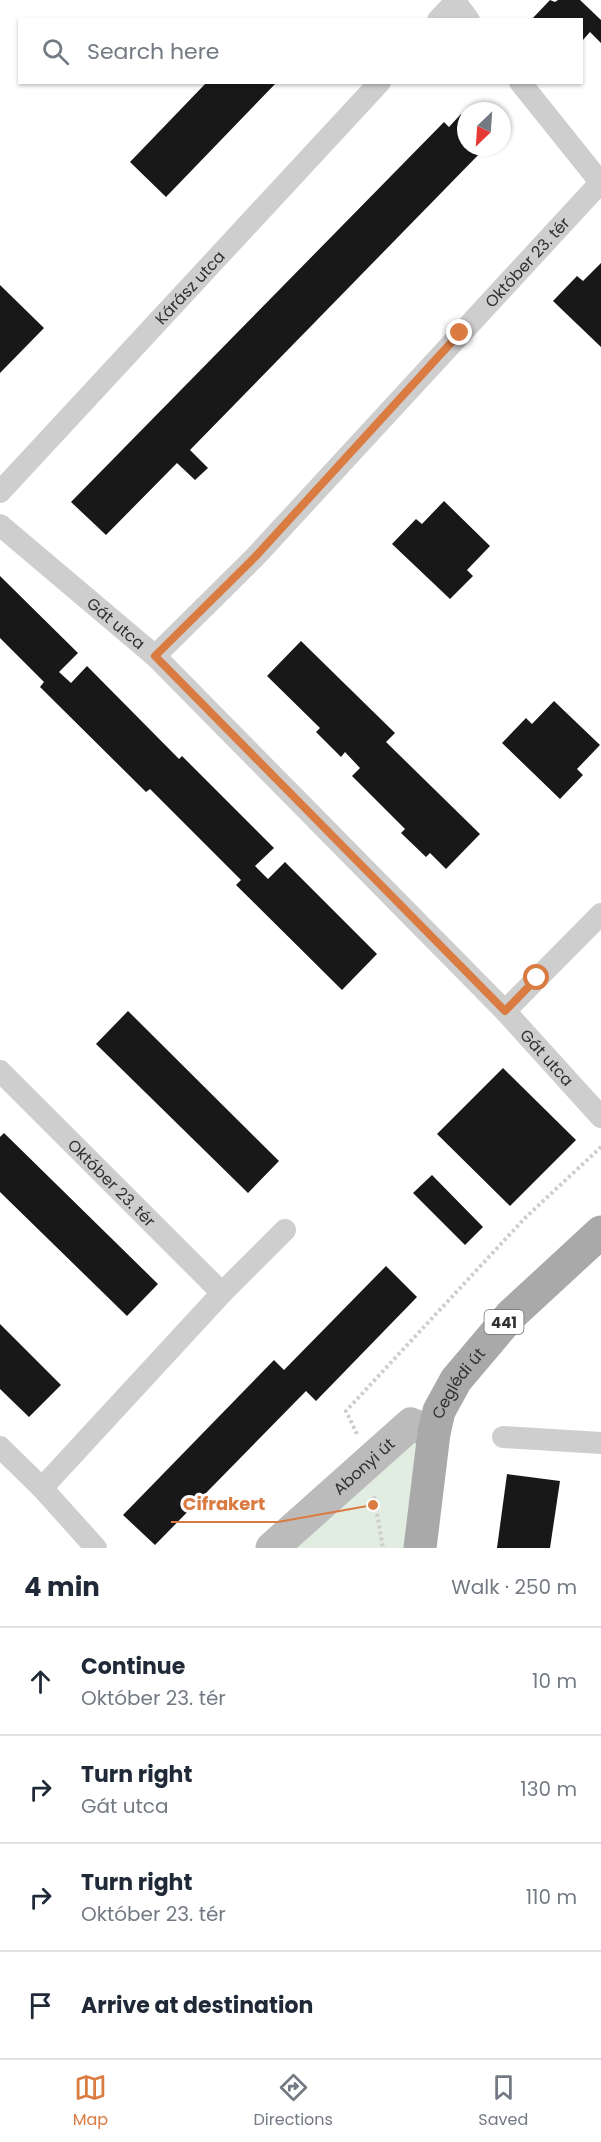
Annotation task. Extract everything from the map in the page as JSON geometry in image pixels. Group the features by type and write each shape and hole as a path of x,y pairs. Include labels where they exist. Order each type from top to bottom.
{"main road":[{"name":"Ceglédi út","path":"420,1548 434,1433 439,1411 456,1380 511,1315 601,1232"}],"street":[{"path":"440,18 455,1 468,18"},
{"name":"Kárász utca","path":"0,492 378,84"},
{"name":"Október 23. tér","path":"155,656 255,557 601,183 522,84"},
{"name":"Gát utca","path":"0,525 155,656 505,1011 601,1117"},
{"path":"505,1011 601,914"},
{"name":"Október 23. tér","path":"0,1071 222,1293"},
{"path":"42,1488 222,1293 285,1230"},
{"name":"Abonyi út","path":"272,1548 411,1424 434,1433"},
{"path":"503,1437 601,1443"},
{"path":"0,1447 42,1488 96,1548"}],"path":[{"path":"383,1548 369,1461 346,1411 525,1218 601,1147"}],"shaded area":[{"path":"411,1424 434,1433 420,1548 272,1548"}],"building":[{"path":"550,0 555,2 580,0 601,20 601,43 590,32 583,40 583,18 533,18"},
{"path":"205,84 275,84 166,197 130,162"},
{"path":"457,118 457,156 477,156 190,450 208,468 195,480 177,463 106,535 71,502 444,122 449,127"},
{"path":"601,263 601,347 553,301 577,276 583,281"},
{"path":"0,285 44,328 0,373"},
{"path":"444,501 490,546 467,570 473,576 450,599 392,544 416,519 422,524"},
{"path":"0,576 78,653 59,672 71,683 87,666 179,759 182,756 274,848 255,866 268,879 285,862 377,954 342,990 236,885 241,880 150,789 146,792 40,687 44,682 0,638"},
{"path":"301,641 395,733 386,742 480,834 446,869 430,853 426,857 401,833 405,829 352,776 360,768 345,752 341,757 316,732 320,728 267,676"},
{"path":"554,701 600,745 577,769 583,775 560,799 502,743 526,718 532,724"},
{"path":"128,1011 279,1161 248,1193 96,1044"},
{"path":"503,1068 576,1140 510,1206 437,1134"},
{"path":"4,1133 158,1284 127,1316 0,1192 0,1137"},
{"path":"432,1175 483,1227 465,1245 413,1193"},
{"path":"386,1266 417,1297 316,1401 306,1391 155,1545 123,1515 274,1360 284,1370"},
{"path":"0,1324 61,1385 29,1417 0,1389"},
{"path":"507,1474 560,1481 550,1548 497,1548"}],"place":[{"name":"Cifrakert","path":"373,1505"}],"route":[{"path":"460,333 255,557 155,656 505,1011 537,978"}]}
